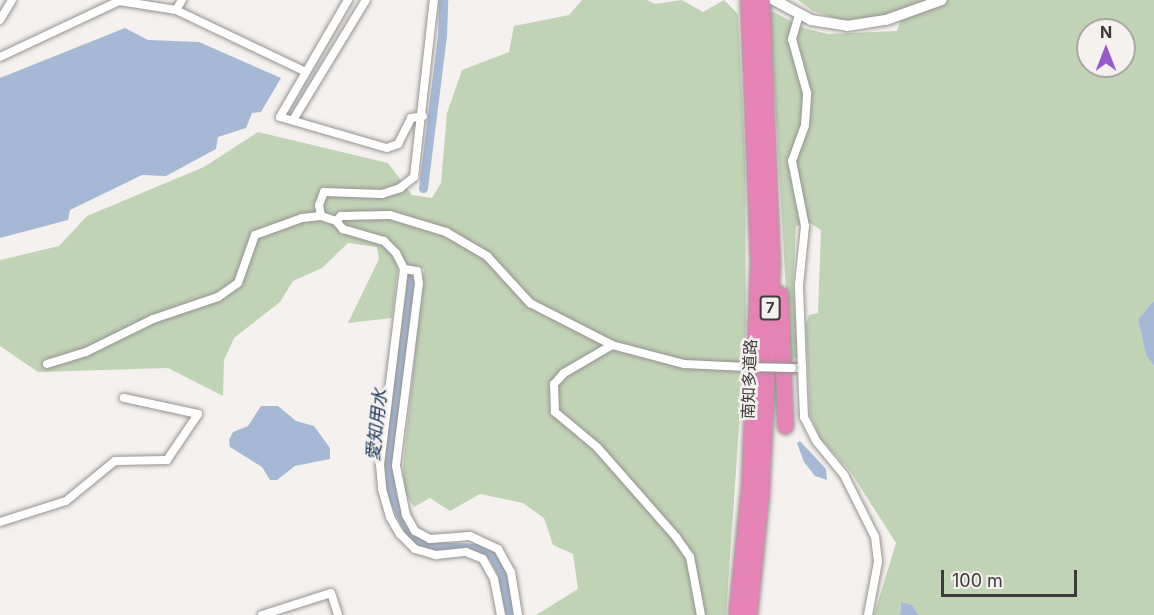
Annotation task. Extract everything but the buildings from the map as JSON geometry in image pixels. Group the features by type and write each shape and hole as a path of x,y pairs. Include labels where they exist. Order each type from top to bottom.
{"highway":[{"name":"南知多道路","path":"736,615 749,484 758,264 748,0"},
{"name":"南知多道路","path":"749,615 766,409 771,197 762,0"},
{"path":"771,197 777,210 785,426"}],"street":[{"path":"0,20 12,0"},
{"path":"176,10 182,0"},
{"path":"348,0 280,117 387,148 398,144 411,118 423,116"},
{"path":"293,120 366,0"},
{"path":"321,216 319,205 324,192 382,194 407,184 417,165 434,0"},
{"path":"774,0 799,15 827,25 866,24 942,0"},
{"path":"0,57 119,1 176,10 306,72"},
{"path":"799,15 792,39 807,93 805,125 792,161 805,226 799,285 804,417 817,442 844,475 875,537 878,562 868,615"},
{"path":"336,220 341,216 390,215 446,232 487,256 530,303 612,345 684,364 802,368"},
{"path":"47,364 86,352 153,320 218,297 238,283 255,235 302,218 321,216 336,220 340,227 384,241 396,253 404,269 380,464 384,501 400,534 415,549 436,555 466,552 483,559 494,579 501,615"},
{"path":"404,269 417,271 419,283 396,466 402,505 415,531 430,539 470,536 498,549 511,572 518,615"},
{"path":"612,345 564,373 554,384 555,412 597,447 676,537 690,557 701,615"},
{"path":"0,522 66,501 115,461 167,460 198,414 124,398"},
{"path":"262,615 331,593 338,615"}],"green space":[{"path":"582,0 647,0 655,4 682,0 703,12 724,0 738,14 745,158 746,326 726,615 536,615 578,589 573,554 553,545 544,518 523,503 480,494 450,511 430,498 414,507 405,493 403,467 424,269 398,266 392,318 348,323 379,259 377,247 348,243 322,268 293,281 280,302 234,338 224,360 223,396 168,368 38,372 0,346 0,260 59,246 87,216 204,167 258,132 388,163 412,195 432,198 441,183 447,113 462,70 509,52 514,26 569,15"},
{"path":"798,0 1154,0 1154,301 1138,319 1146,355 1154,366 1154,615 919,615 912,605 901,602 900,615 874,615 896,543 850,471 820,438 810,414 806,325 809,315 818,313 821,230 810,223 796,226 793,287 798,356 790,362 770,10 804,28 828,34 897,31 901,19 840,20 813,11"}],"water":[{"path":"125,28 148,40 199,42 281,78 261,112 252,113 246,128 218,137 216,149 166,176 142,175 70,210 68,220 0,238 0,78"},
{"path":"1154,301 1154,366 1146,355 1138,319"},
{"path":"261,406 278,406 296,421 314,426 330,448 330,459 295,466 277,480 270,480 262,467 230,447 229,440 233,432 248,426"},
{"path":"800,441 826,469 827,480 815,476 804,462 797,443"},
{"path":"901,602 912,605 919,615 900,615"}],"waterway":[{"name":"愛知用水","path":"423,188 442,36 443,0"},
{"name":"愛知用水","path":"412,273 388,466 392,497 411,536 427,546 478,548 492,555 501,571 510,615"}]}
